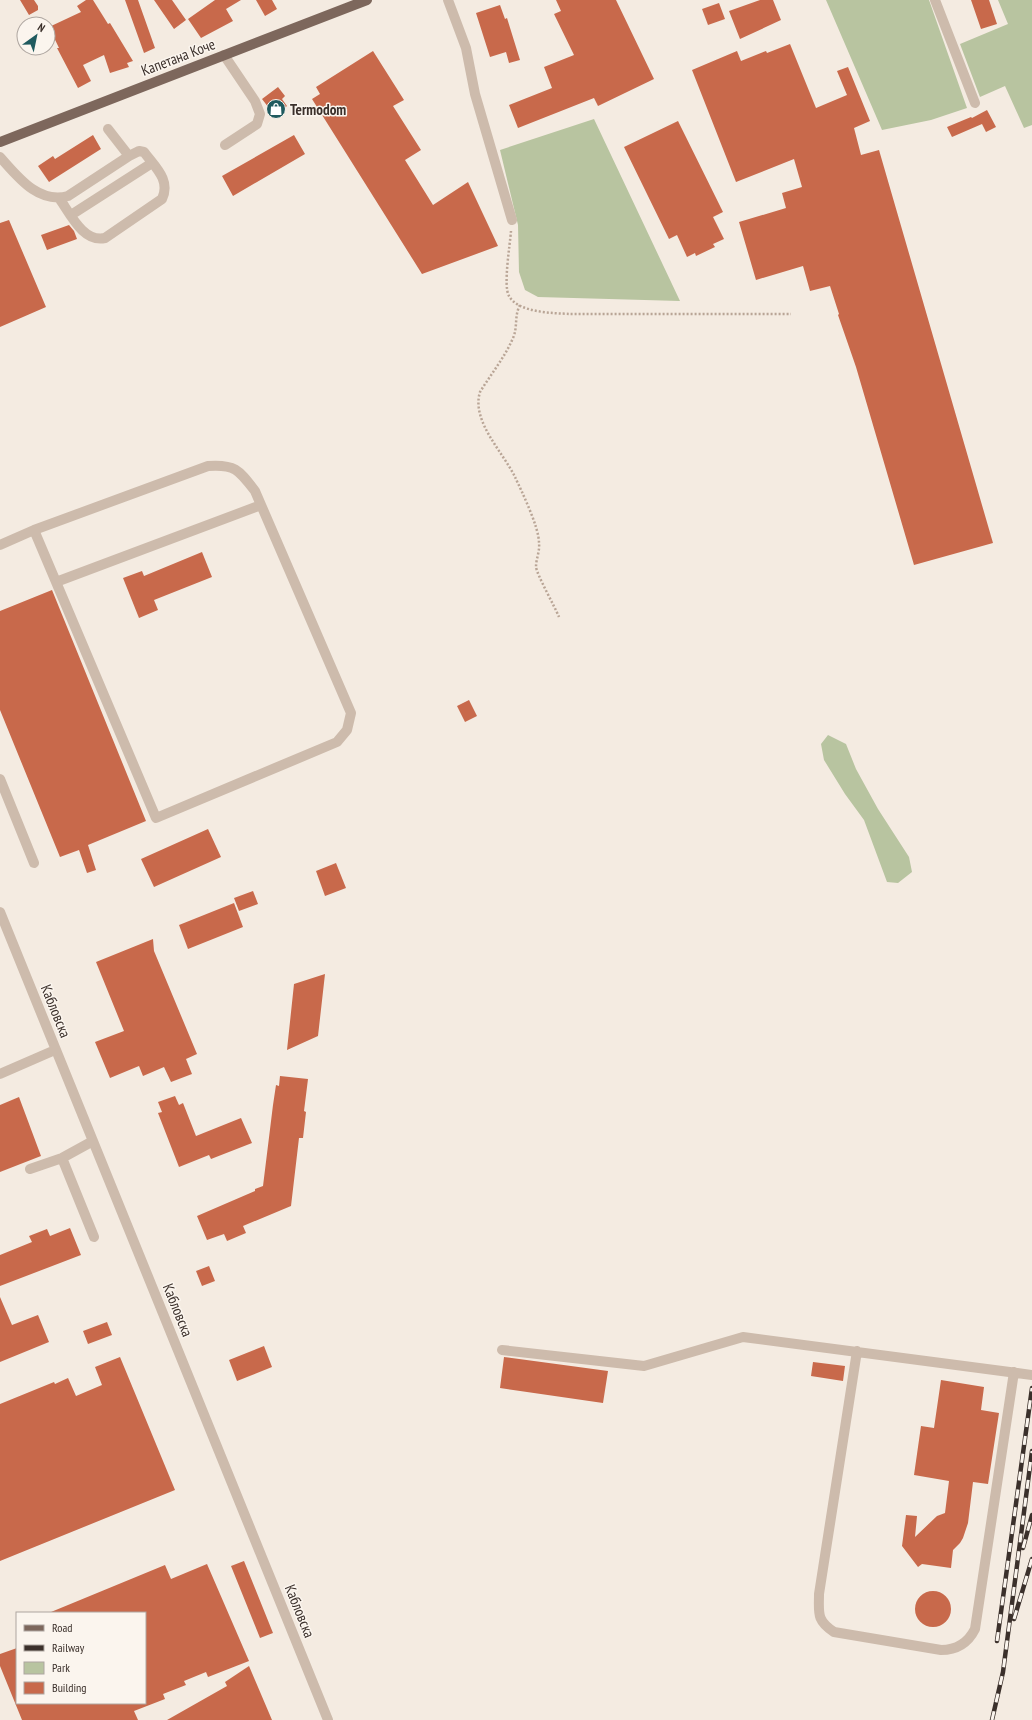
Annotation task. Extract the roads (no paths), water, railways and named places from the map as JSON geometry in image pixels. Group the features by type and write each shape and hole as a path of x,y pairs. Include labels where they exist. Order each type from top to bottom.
{"main road":[{"name":"Капетана Коче","path":"0,142 367,0"}],"street":[{"path":"448,0 466,48 475,94 512,220"},
{"path":"935,0 975,103"},
{"path":"224,55 256,102 260,114 257,124 225,145"},
{"path":"108,129 129,156"},
{"path":"0,157 26,185 51,198 59,198 68,196 139,151 144,152 164,180 166,190 162,198 104,238 98,240 90,237 59,198"},
{"path":"71,214 152,163"},
{"path":"0,545 34,530 208,466 224,465 241,472 255,491 351,713 348,730 337,742 156,818 34,530"},
{"path":"56,582 261,505"},
{"path":"0,779 34,863"},
{"name":"Кабловска","path":"0,912 328,1720"},
{"path":"0,1074 55,1050"},
{"path":"30,1169 62,1158 94,1141"},
{"path":"62,1158 94,1236"},
{"path":"502,1350 644,1366 744,1337 1032,1375"},
{"path":"857,1351 819,1594 819,1617 826,1627 834,1632 941,1650 953,1650 964,1643 972,1635 975,1629 1014,1372"}],"railway":[{"path":"997,1641 1032,1388"},
{"path":"992,1720 1003,1672 1032,1451"},
{"path":"1023,1548 1032,1515"},
{"path":"1014,1619 1032,1559"}],"place":[{"name":"Termodom","path":"276,109"}]}
